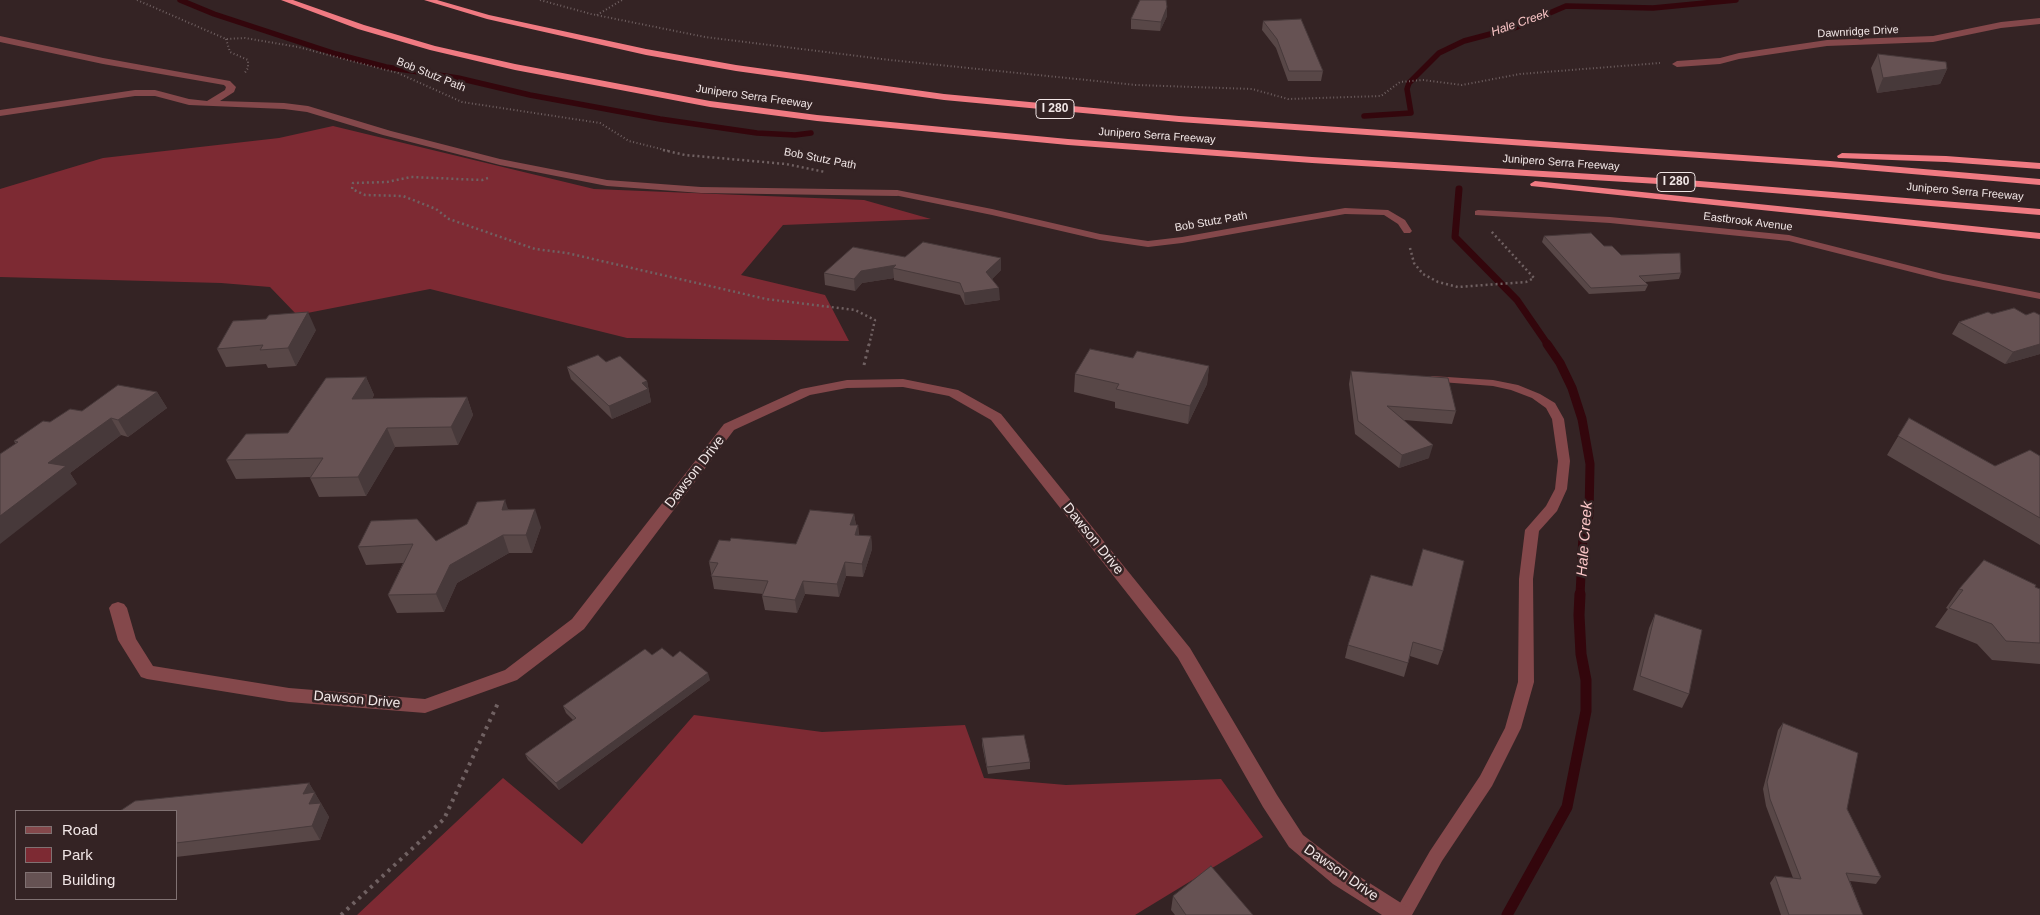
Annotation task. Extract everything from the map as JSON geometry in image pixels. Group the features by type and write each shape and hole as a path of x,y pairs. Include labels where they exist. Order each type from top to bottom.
{"highway":[{"name":"Junipero Serra Freeway","path":"285,0 361,27 433,48 596,84 710,104 817,118 946,131 1312,160 1675,182 1903,199 2040,212"},
{"name":"Junipero Serra Freeway","path":"428,0 496,19 646,52 746,69 944,97 1179,119 1691,154 2040,182"},
{"path":"1691,154 1888,157 2040,166"},
{"path":"1312,160 1459,178 1585,188 2040,236"}],"street":[{"name":"Dawnridge Drive","path":"1677,64 1720,61 1739,56 1827,43 1933,39 2001,25 2040,21"},
{"path":"0,39 103,61 227,83 231,86 229,92 209,104"},
{"path":"0,113 136,93 155,93 189,102 284,106 308,109 387,133 500,162 608,183 701,190 897,193"},
{"name":"Dawson Drive","path":"118,608 127,640 147,672 289,694 425,706 511,675 578,624 729,427 806,392 859,383 903,382 953,393 996,417 1184,653 1270,801 1296,841 1341,877 1402,915"}],"lane":[{"name":"Bob Stutz Path","path":"897,193 984,210 1100,237 1148,244 1182,240 1345,211 1385,212 1402,222 1407,231"},
{"name":"Eastbrook Avenue","path":"1478,213 1610,220 1768,235 1788,238 1943,277 2040,296"},
{"path":"1402,915 1436,856 1486,781 1513,728 1526,682 1526,579 1532,530 1552,508 1562,489 1564,461 1558,419 1551,406 1536,396 1514,387 1492,383 1413,378"}],"path":[{"name":"Bob Stutz Path","path":"137,0 226,39 245,38 298,47 398,73 462,102 600,123 629,141 685,155 786,164 833,174"},
{"path":"540,0 596,15 705,37 890,60 1136,85 1252,89 1288,99 1382,96 1400,82 1423,80 1462,85 1520,74 1653,63 1677,64"},
{"path":"596,15 622,0"},
{"path":"226,39 230,52 248,60 248,68 231,86"},
{"path":"486,173 492,177 482,180 411,177 387,182 353,183 352,188 365,195 403,196 436,209 449,219 535,250 567,253 766,299 855,310 875,320 859,383"},
{"path":"1407,231 1414,263 1423,274 1444,284 1458,287 1474,287 1520,283 1534,278 1478,218 1478,213"},
{"path":"341,915 444,819 511,675"}],"green space":[{"path":"333,126 594,189 864,200 931,219 783,225 741,275 825,295 849,341 627,338 430,289 297,315 270,287 221,283 0,277 0,189 103,158 279,138"},
{"path":"694,715 822,732 965,725 984,778 1066,785 1221,779 1263,837 1135,915 357,915 503,778 582,844"}],"building":[{"path":"1140,0 1166,0 1167,7 1161,22 1131,19"},
{"path":"1301,19 1323,71 1289,71 1277,39 1263,21"},
{"path":"1878,54 1946,62 1947,69 1883,78"},
{"path":"1591,233 1604,246 1612,246 1621,255 1680,253 1681,273 1639,276 1648,285 1591,288 1544,236"},
{"path":"923,242 1001,258 986,272 999,288 964,293 960,283 893,268 896,265 861,271 854,279 824,273 853,247 905,257"},
{"path":"2014,308 2026,315 2034,312 2040,315 2040,344 2013,352 1959,322 1988,312 1992,314"},
{"path":"308,312 288,348 260,350 263,345 217,349 233,321 266,319 269,315"},
{"path":"1090,349 1133,358 1137,351 1209,366 1190,406 1116,389 1119,384 1075,374"},
{"path":"598,355 606,362 620,356 647,381 642,383 648,389 609,406 567,367"},
{"path":"1351,371 1448,378 1456,411 1387,406 1433,445 1402,455 1358,421"},
{"path":"366,377 352,399 467,397 451,427 387,428 358,477 310,478 323,458 226,460 246,434 288,433 326,378"},
{"path":"118,385 157,392 118,420 111,418 48,463 66,466 0,516 0,454 18,442 14,441 43,421 50,422 70,409 82,411"},
{"path":"1909,418 1995,466 2030,450 2040,456 2040,518 1898,436"},
{"path":"505,500 502,510 535,509 526,535 503,535 450,565 436,594 388,595 413,544 358,547 371,521 417,519 436,541 467,524 477,502"},
{"path":"810,510 854,514 850,525 858,525 855,535 871,536 862,564 845,562 837,584 803,581 795,600 762,596 768,581 711,576 718,563 709,562 719,540 730,541 731,538 796,544"},
{"path":"1423,549 1464,561 1443,651 1413,642 1408,663 1348,645 1371,575 1412,586"},
{"path":"1984,560 2036,585 2035,587 2040,589 2040,643 2006,641 1992,624 1949,608 1963,590 1959,589"},
{"path":"1655,614 1702,630 1689,694 1640,676"},
{"path":"662,648 673,657 680,651 708,673 556,783 525,754 576,718 563,706 645,649 652,655"},
{"path":"1783,723 1858,753 1847,809 1881,877 1846,873 1863,915 1789,915 1775,876 1801,879 1770,799 1767,782"},
{"path":"1024,735 1030,762 987,767 982,738"},
{"path":"309,783 303,794 315,792 309,804 321,803 312,826 178,843 178,810 122,810 135,801"},
{"path":"1211,866 1253,915 1186,915 1173,896"}],"waterway":[{"path":"180,0 214,14 336,54 386,67 458,78 530,95 660,119 757,133 795,135 811,133"},
{"name":"Hale Creek","path":"1364,116 1411,113 1407,89 1409,83 1439,53 1464,41 1517,27 1566,6 1653,8 1736,0"},
{"name":"Hale Creek","path":"1459,189 1455,237 1517,300 1548,345"},
{"name":"Hale Creek","path":"1547,344 1560,363 1572,388 1582,419 1590,464 1589,515 1583,535 1580,595"},
{"name":"Hale Creek","path":"1507,915 1567,807 1586,711 1586,680 1581,654 1580,594"}]}
